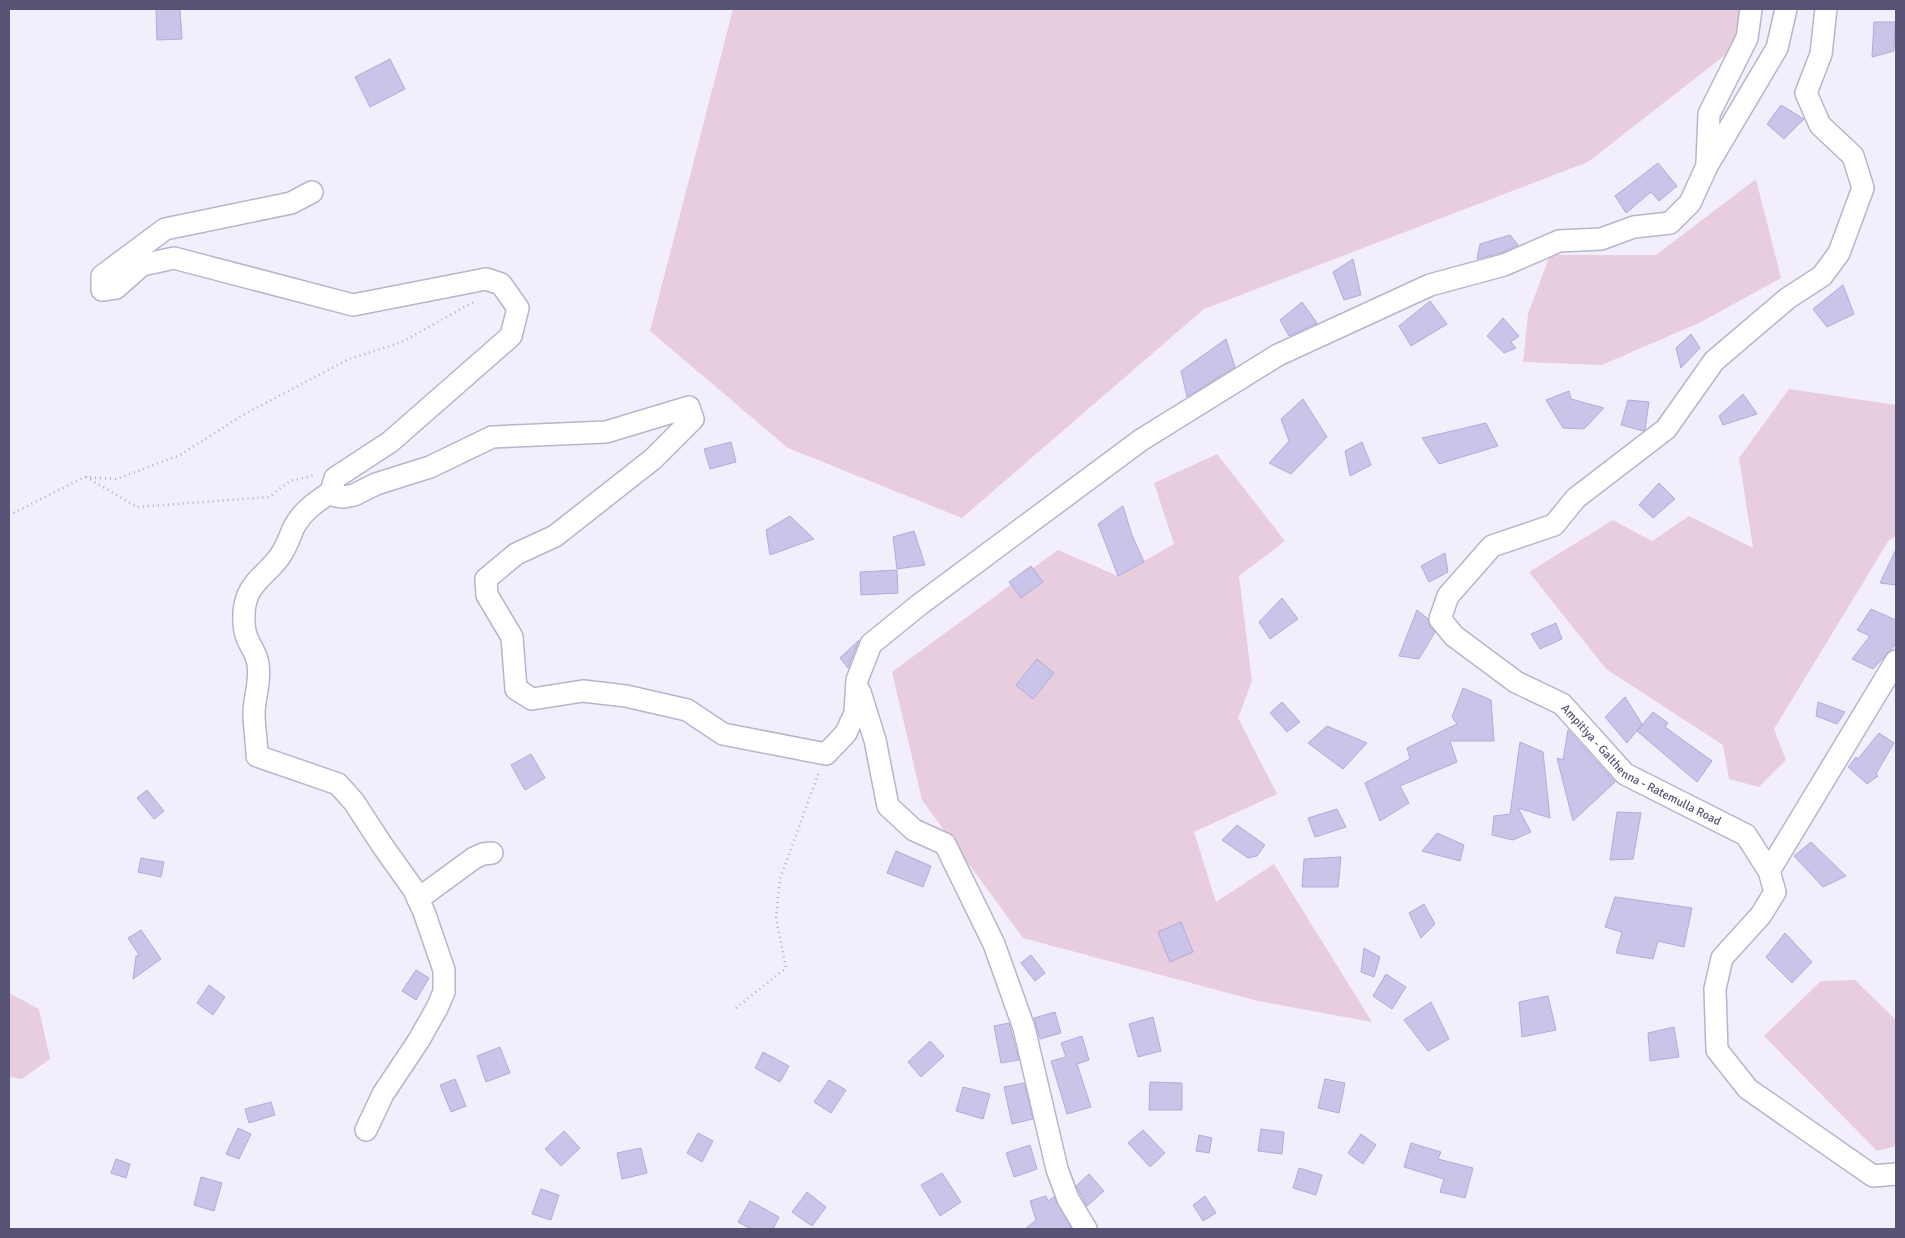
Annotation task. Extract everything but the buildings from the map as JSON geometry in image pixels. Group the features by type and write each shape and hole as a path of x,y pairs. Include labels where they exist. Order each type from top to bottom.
{"street":[{"path":"1707,166 1709,114 1747,38 1751,9"},
{"path":"331,492 336,496 354,495 376,484 430,467 492,437 606,432 689,407 693,419 653,459 555,536 516,554 486,579 488,595 512,637 516,689 532,699 583,691 626,696 688,710 723,734 826,754 846,732 855,713 856,680 871,644 919,605 1141,440 1278,355 1430,285 1504,265 1559,241 1601,239 1634,227 1670,223 1690,204 1707,166 1777,48 1786,9"},
{"name":"Ampitiya - Galthenna - Ratemulla Road","path":"1826,9 1821,54 1806,93 1820,125 1853,156 1862,188 1839,253 1822,276 1788,298 1714,361 1666,429 1576,498 1554,526 1492,546 1448,596 1440,619 1454,636 1516,682 1562,704 1626,774 1746,835 1769,871 1775,892 1761,915 1722,958 1715,989 1717,1050 1748,1090 1873,1176 1896,1174"},
{"path":"312,192 291,203 165,229 102,276 102,290 116,288 142,265 174,258 353,305 486,279 501,284 518,308 511,336 390,442 335,478 331,492 312,504 294,527 290,540 272,568 262,576 248,595 245,625 247,639 255,652 259,666 259,682 254,713 257,756 338,784 354,802 414,890 444,970 444,992 437,1008 419,1040 383,1094 366,1130"},
{"path":"1769,871 1896,661"},
{"path":"856,680 876,740 888,806 914,830 945,844 994,944 1024,1028 1057,1169 1068,1199 1086,1229"},
{"path":"418,899 474,858 492,853"}],"path":[{"path":"9,515 85,477 117,479 180,455 243,415 349,359 402,342 482,297 501,284"},
{"path":"85,477 137,507 269,497 290,481 314,476 323,471"},
{"path":"736,1008 786,968 776,918 780,879 826,754"}],"shaded area":[{"path":"733,9 1745,9 1747,38 1588,162 1204,309 962,518 788,448 650,331"},
{"path":"1756,179 1781,278 1701,322 1602,365 1523,362 1528,314 1550,255 1656,255"},
{"path":"1789,389 1896,405 1896,536 1889,540 1774,729 1786,760 1759,787 1729,779 1723,745 1606,669 1529,572 1613,520 1652,541 1689,516 1753,548 1739,458"},
{"path":"1217,454 1285,541 1239,576 1252,681 1238,718 1277,794 1194,832 1216,902 1274,864 1372,1022 1258,1001 1023,938 922,800 892,672 1058,550 1118,576 1174,544 1154,483"},
{"path":"1855,980 1896,1020 1896,1146 1877,1151 1764,1036 1821,981"},
{"path":"9,993 39,1009 50,1059 22,1079 9,1077"}]}
